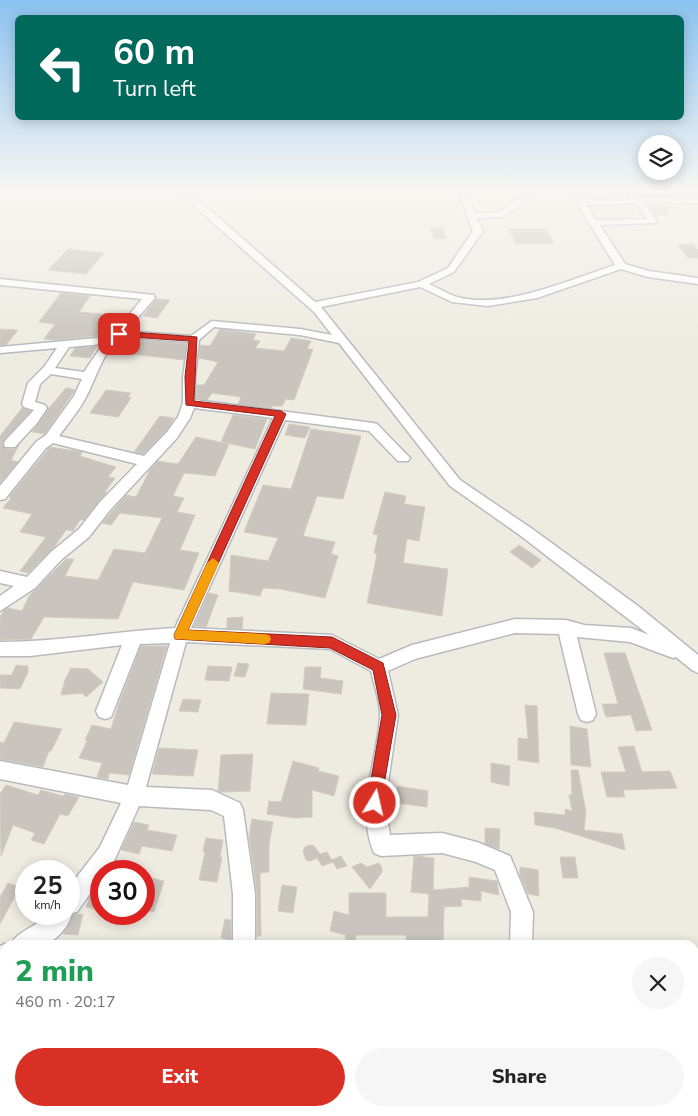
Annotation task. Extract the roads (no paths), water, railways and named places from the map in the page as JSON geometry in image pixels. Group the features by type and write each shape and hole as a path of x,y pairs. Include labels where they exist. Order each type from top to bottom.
{"street":[{"path":"239,241 313,306 455,483 526,532 632,611 698,666"},
{"path":"313,306 421,284 451,270 471,241"},
{"path":"605,241 621,266"},
{"path":"421,284 456,300 488,303 533,296 555,290 621,266 648,274 698,281"},
{"path":"0,282 150,296 115,337 88,376 80,396 46,441 0,495"},
{"path":"0,350 115,337 194,339 212,324 300,332 343,341"},
{"path":"0,604 30,584 56,556 84,533 105,506 172,435 184,418 189,403 189,377 194,339"},
{"path":"5,445 34,420 41,408 28,404 34,383 48,370 66,344"},
{"path":"48,370 88,376"},
{"path":"189,403 373,428 403,458"},
{"path":"80,890 107,854 134,796 180,635 281,414"},
{"path":"5,445 46,441 148,462"},
{"path":"0,577 30,584"},
{"path":"379,667 412,652 515,626 566,627 584,632 631,635 684,655"},
{"path":"566,627 587,714"},
{"path":"0,648 30,649 134,637 180,635 332,642 379,667"},
{"path":"106,711 134,637"},
{"path":"379,667 389,715 375,803 381,846 442,843 477,852 503,863 522,912 521,940"},
{"path":"0,771 134,796 212,800 233,810 242,883 244,940"},
{"path":"31,940 51,929"}]}
